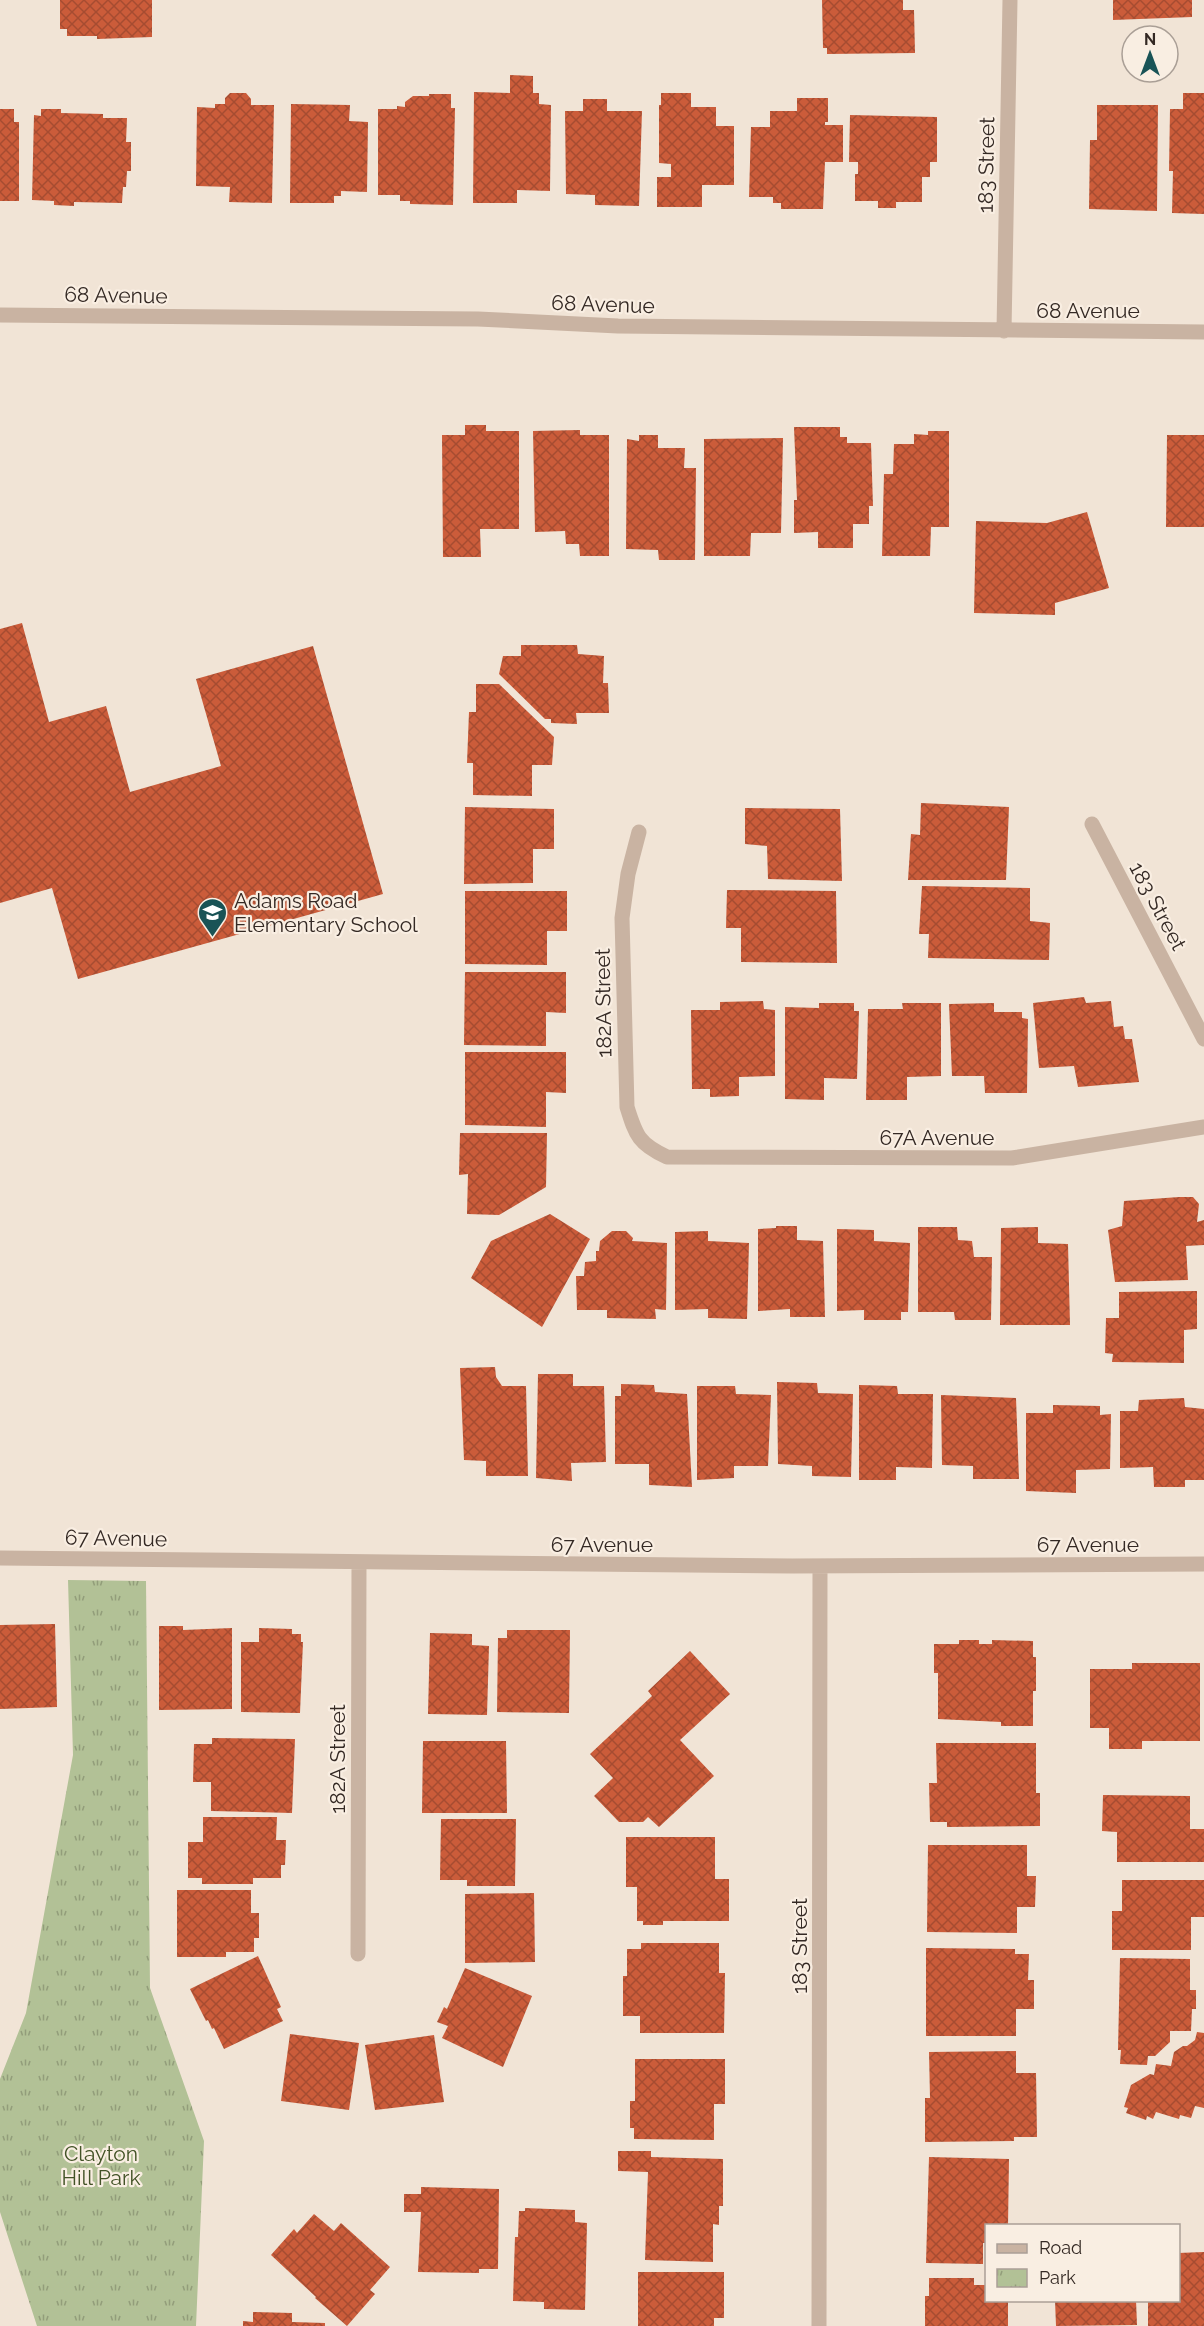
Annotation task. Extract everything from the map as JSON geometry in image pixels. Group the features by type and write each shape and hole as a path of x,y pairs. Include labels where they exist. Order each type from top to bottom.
{"street":[{"name":"183 Street","path":"1004,331 1010,0"},
{"name":"68 Avenue","path":"0,315 478,319 618,326 1204,332"},
{"name":"183 Street","path":"1092,824 1204,1039"},
{"name":"182A Street","path":"639,832 628,874 622,918 627,1107 633,1129 647,1148 667,1156"},
{"name":"67A Avenue","path":"667,1156 1011,1158 1204,1127"},
{"name":"67 Avenue","path":"0,1558 820,1566 1204,1564"},
{"name":"182A Street","path":"358,1954 359,1563"},
{"name":"183 Street","path":"819,2326 820,1566"}],"green space":[{"name":"Clayton Hill Park","path":"68,1580 146,1581 150,1988 204,2141 196,2326 37,2326 0,2212 0,2079 26,2013 73,1755"}],"building":[{"path":"60,0 152,0 152,37 97,39 97,36 67,36 67,29 60,29"},
{"path":"822,0 903,0 903,10 914,10 915,53 827,54 827,48 823,48"},
{"path":"1113,0 1192,0 1192,17 1113,20"},
{"path":"510,75 533,76 533,93 539,93 539,104 551,105 550,191 517,190 517,203 473,203 474,92 510,93"},
{"path":"230,93 246,93 251,99 251,105 274,105 272,203 229,202 230,187 196,186 197,107 215,108 215,104 225,104 225,98"},
{"path":"661,93 691,93 691,107 716,107 716,126 734,126 734,185 702,185 702,207 657,207 657,177 671,177 671,164 659,163"},
{"path":"1183,93 1204,93 1204,214 1172,213 1173,171 1169,171 1170,109 1183,109"},
{"path":"429,94 451,94 451,108 455,108 453,205 410,204 410,201 400,201 400,195 378,195 378,109 405,107 405,102 413,96 429,96"},
{"path":"797,98 828,98 828,122 825,122 825,125 843,125 843,162 825,162 823,209 781,209 781,203 773,203 773,197 749,197 751,127 770,127 770,111 797,111"},
{"path":"583,99 607,99 607,111 642,111 639,206 595,205 595,195 566,194 565,111 583,111"},
{"path":"291,104 350,105 349,121 368,122 367,192 341,191 341,196 334,196 334,203 290,203"},
{"path":"1097,105 1158,105 1157,211 1089,209 1090,140 1097,140"},
{"path":"0,109 14,109 14,122 19,122 19,201 0,201"},
{"path":"41,109 61,109 61,113 103,114 103,118 127,118 126,142 131,142 131,171 127,171 122,203 74,202 74,206 54,205 54,201 32,200 34,115 41,116"},
{"path":"850,115 937,117 937,162 930,162 930,177 922,177 922,202 896,202 896,208 878,208 878,201 855,201 855,174 858,174 858,162 849,162"},
{"path":"465,425 486,425 486,431 519,431 519,529 480,529 481,557 443,557 442,435 465,435"},
{"path":"794,427 840,427 840,437 847,437 847,443 871,443 873,506 869,506 869,524 853,524 853,548 818,548 818,532 794,533 794,500 797,500"},
{"path":"580,430 580,435 609,435 609,556 580,556 579,544 566,544 565,531 535,532 533,431"},
{"path":"928,431 949,431 949,527 931,527 930,556 882,556 884,474 893,474 894,444 914,444 914,434 928,435"},
{"path":"639,435 658,435 658,448 685,448 684,468 696,468 695,560 659,560 658,550 626,549 627,439 639,441"},
{"path":"1167,435 1204,435 1204,527 1166,527"},
{"path":"783,438 781,533 751,533 750,556 704,556 704,439"},
{"path":"1087,512 1109,588 1055,603 1055,615 974,613 976,521 1047,523"},
{"path":"22,623 49,722 106,706 130,792 221,766 196,679 313,646 383,894 78,979 52,888 0,903 0,629"},
{"path":"521,645 577,645 578,654 604,656 603,683 608,683 609,713 576,713 577,724 551,723 551,719 545,719 499,674 503,656 521,656"},
{"path":"476,684 499,684 554,737 552,765 532,765 532,796 473,795 473,763 467,763 469,712 476,712"},
{"path":"921,803 1009,807 1006,880 908,880 911,834 920,835"},
{"path":"465,807 554,809 554,849 533,849 533,883 464,884"},
{"path":"745,808 840,809 842,881 768,879 767,846 745,844"},
{"path":"922,886 1030,888 1030,921 1050,923 1049,960 928,958 929,934 919,934"},
{"path":"727,890 836,891 837,963 741,962 741,928 726,928"},
{"path":"465,891 567,891 567,931 547,931 547,965 465,964"},
{"path":"465,972 566,972 566,1013 546,1012 546,1046 464,1045"},
{"path":"1084,997 1086,1003 1111,1001 1114,1027 1123,1026 1125,1039 1132,1039 1139,1082 1078,1087 1074,1066 1039,1068 1033,1003"},
{"path":"763,1001 764,1009 775,1010 775,1076 739,1077 739,1096 710,1097 710,1089 692,1089 691,1010 720,1010 720,1002"},
{"path":"819,1003 854,1003 854,1011 859,1011 857,1079 824,1078 824,1100 785,1099 785,1007 819,1008"},
{"path":"902,1003 941,1003 941,1076 907,1077 907,1100 866,1100 868,1009 903,1009"},
{"path":"994,1003 994,1012 1022,1012 1022,1018 1028,1019 1027,1093 985,1093 984,1076 952,1076 949,1004"},
{"path":"465,1052 566,1052 566,1093 546,1092 546,1127 465,1125"},
{"path":"460,1133 547,1133 546,1187 499,1215 467,1214 468,1174 459,1175"},
{"path":"1193,1197 1199,1204 1197,1222 1204,1220 1204,1245 1186,1246 1188,1280 1115,1282 1108,1230 1122,1226 1124,1201"},
{"path":"550,1214 590,1239 542,1327 471,1278 491,1241"},
{"path":"776,1226 797,1226 797,1240 823,1241 825,1317 790,1317 790,1309 758,1311 758,1229 776,1228"},
{"path":"918,1227 957,1227 958,1240 972,1241 974,1257 992,1257 991,1320 955,1320 954,1312 918,1312"},
{"path":"1038,1227 1038,1243 1068,1244 1070,1325 1000,1325 1001,1228"},
{"path":"837,1229 874,1230 874,1241 910,1243 908,1312 901,1312 901,1320 864,1320 864,1310 837,1311"},
{"path":"612,1231 626,1231 633,1238 632,1241 667,1243 666,1310 655,1309 656,1319 607,1318 607,1310 577,1310 576,1276 584,1276 585,1262 596,1261 596,1251 599,1251 600,1241"},
{"path":"708,1231 708,1241 749,1243 747,1319 708,1318 708,1309 675,1310 675,1232"},
{"path":"1197,1291 1197,1329 1184,1330 1184,1363 1112,1362 1113,1354 1105,1353 1106,1318 1119,1318 1119,1292"},
{"path":"495,1367 496,1377 502,1386 526,1386 528,1476 486,1476 486,1461 464,1460 460,1368"},
{"path":"538,1374 573,1374 573,1386 604,1386 606,1462 571,1463 572,1481 536,1478"},
{"path":"777,1382 817,1383 818,1393 853,1394 851,1477 812,1476 812,1466 778,1464"},
{"path":"621,1384 654,1385 655,1392 687,1394 692,1487 649,1485 649,1464 615,1464 615,1396 621,1396"},
{"path":"859,1385 897,1386 898,1394 933,1394 932,1468 896,1467 896,1480 859,1480"},
{"path":"697,1386 735,1386 736,1394 771,1395 768,1466 734,1466 734,1478 697,1480"},
{"path":"941,1395 1016,1398 1019,1479 973,1479 973,1466 942,1465"},
{"path":"1184,1398 1185,1407 1204,1409 1204,1480 1185,1480 1185,1487 1154,1487 1153,1467 1120,1468 1120,1411 1138,1411 1139,1400"},
{"path":"1053,1405 1100,1406 1100,1415 1111,1414 1110,1469 1076,1470 1076,1493 1026,1491 1026,1413 1053,1413"},
{"path":"55,1624 57,1707 0,1709 0,1625"},
{"path":"159,1626 183,1626 183,1630 232,1628 232,1709 159,1710"},
{"path":"259,1628 292,1629 292,1634 301,1634 301,1642 303,1642 300,1713 241,1712 241,1642 259,1642"},
{"path":"507,1630 570,1630 569,1713 497,1712 498,1638 507,1638"},
{"path":"430,1633 472,1634 472,1645 489,1646 487,1715 428,1714"},
{"path":"959,1640 979,1640 979,1644 992,1644 992,1640 1033,1641 1033,1657 1036,1657 1036,1691 1033,1691 1033,1726 1001,1726 1001,1722 938,1719 938,1673 934,1673 934,1644 959,1644"},
{"path":"690,1651 730,1694 680,1740 714,1776 659,1827 648,1817 643,1822 619,1822 594,1796 613,1778 590,1754 652,1696 648,1691"},
{"path":"1132,1663 1200,1663 1200,1741 1142,1741 1142,1749 1109,1749 1109,1728 1090,1728 1090,1669 1132,1669"},
{"path":"212,1738 295,1739 292,1813 211,1811 211,1782 193,1782 194,1744 212,1744"},
{"path":"423,1741 506,1741 507,1813 422,1813"},
{"path":"936,1743 1036,1743 1036,1793 1040,1793 1040,1826 947,1827 947,1822 930,1822 929,1783 937,1783"},
{"path":"1103,1795 1190,1796 1190,1829 1204,1829 1204,1862 1117,1862 1117,1832 1102,1831"},
{"path":"203,1817 277,1817 276,1840 286,1840 285,1865 281,1865 281,1878 253,1878 253,1884 202,1884 202,1878 188,1878 188,1842 203,1842"},
{"path":"441,1819 516,1819 515,1886 467,1886 467,1880 440,1880"},
{"path":"626,1837 715,1837 715,1879 729,1879 729,1921 663,1921 663,1925 643,1925 643,1921 637,1921 637,1887 626,1887"},
{"path":"928,1845 1027,1845 1027,1876 1036,1876 1035,1907 1017,1907 1017,1933 927,1932"},
{"path":"1122,1880 1204,1880 1204,1917 1191,1917 1191,1950 1112,1950 1112,1911 1122,1911"},
{"path":"177,1890 251,1890 251,1913 259,1913 259,1938 254,1938 254,1952 226,1952 226,1957 177,1957"},
{"path":"534,1893 535,1962 465,1963 465,1894"},
{"path":"641,1943 719,1943 719,1973 725,1973 724,2033 640,2033 640,2016 623,2016 623,1976 627,1976 627,1949 641,1949"},
{"path":"926,1948 1015,1949 1015,1954 1029,1954 1028,1980 1034,1980 1034,2009 1016,2009 1016,2036 926,2036"},
{"path":"258,1956 281,2007 277,2009 283,2021 224,2049 214,2028 212,2029 208,2020 206,2021 190,1989"},
{"path":"1120,1958 1190,1959 1190,1990 1196,1990 1196,2009 1192,2009 1191,2031 1170,2031 1170,2042 1155,2056 1148,2056 1147,2065 1120,2064 1121,2050 1118,2050"},
{"path":"465,1968 532,1996 503,2067 442,2038 448,2026 437,2022 444,2007 447,2009"},
{"path":"1197,2032 1204,2033 1204,2108 1195,2106 1191,2118 1180,2115 1179,2119 1156,2112 1153,2119 1147,2116 1146,2120 1126,2113 1128,2108 1124,2107 1131,2085 1150,2074 1154,2075 1156,2064 1171,2066 1174,2052 1195,2040"},
{"path":"290,2034 359,2043 349,2110 281,2101"},
{"path":"434,2035 444,2102 375,2110 365,2045"},
{"path":"1016,2051 1016,2073 1036,2073 1037,2137 1014,2137 1014,2141 925,2142 925,2098 930,2098 929,2052"},
{"path":"635,2059 725,2059 725,2104 714,2104 714,2140 634,2139 634,2128 630,2128 630,2101 635,2101"},
{"path":"618,2151 651,2151 651,2157 723,2159 723,2206 719,2206 719,2225 713,2224 713,2262 645,2260 648,2172 618,2171"},
{"path":"929,2157 1009,2159 1008,2224 985,2224 983,2264 926,2263"},
{"path":"421,2187 499,2189 498,2269 479,2269 479,2273 418,2272 421,2212 404,2212 404,2194 421,2194"},
{"path":"525,2208 575,2210 575,2222 587,2223 585,2310 544,2309 544,2302 513,2301 515,2237 518,2237 519,2211 525,2211"},
{"path":"314,2214 334,2231 341,2223 390,2267 370,2290 375,2294 347,2326 271,2255 294,2229 297,2233"},
{"path":"1204,2252 1204,2326 1148,2326 1148,2302 1180,2302 1180,2253"},
{"path":"638,2272 724,2272 724,2318 714,2318 714,2326 638,2326"},
{"path":"929,2278 974,2278 974,2285 985,2285 985,2302 1008,2302 1008,2326 925,2326 925,2296 929,2296"},
{"path":"1055,2302 1136,2302 1137,2325 1056,2326"},
{"path":"253,2312 292,2313 292,2322 325,2323 325,2326 243,2326 243,2321 253,2322"}],"place":[{"name":"Adams Road Elementary School","path":"213,938"}]}
